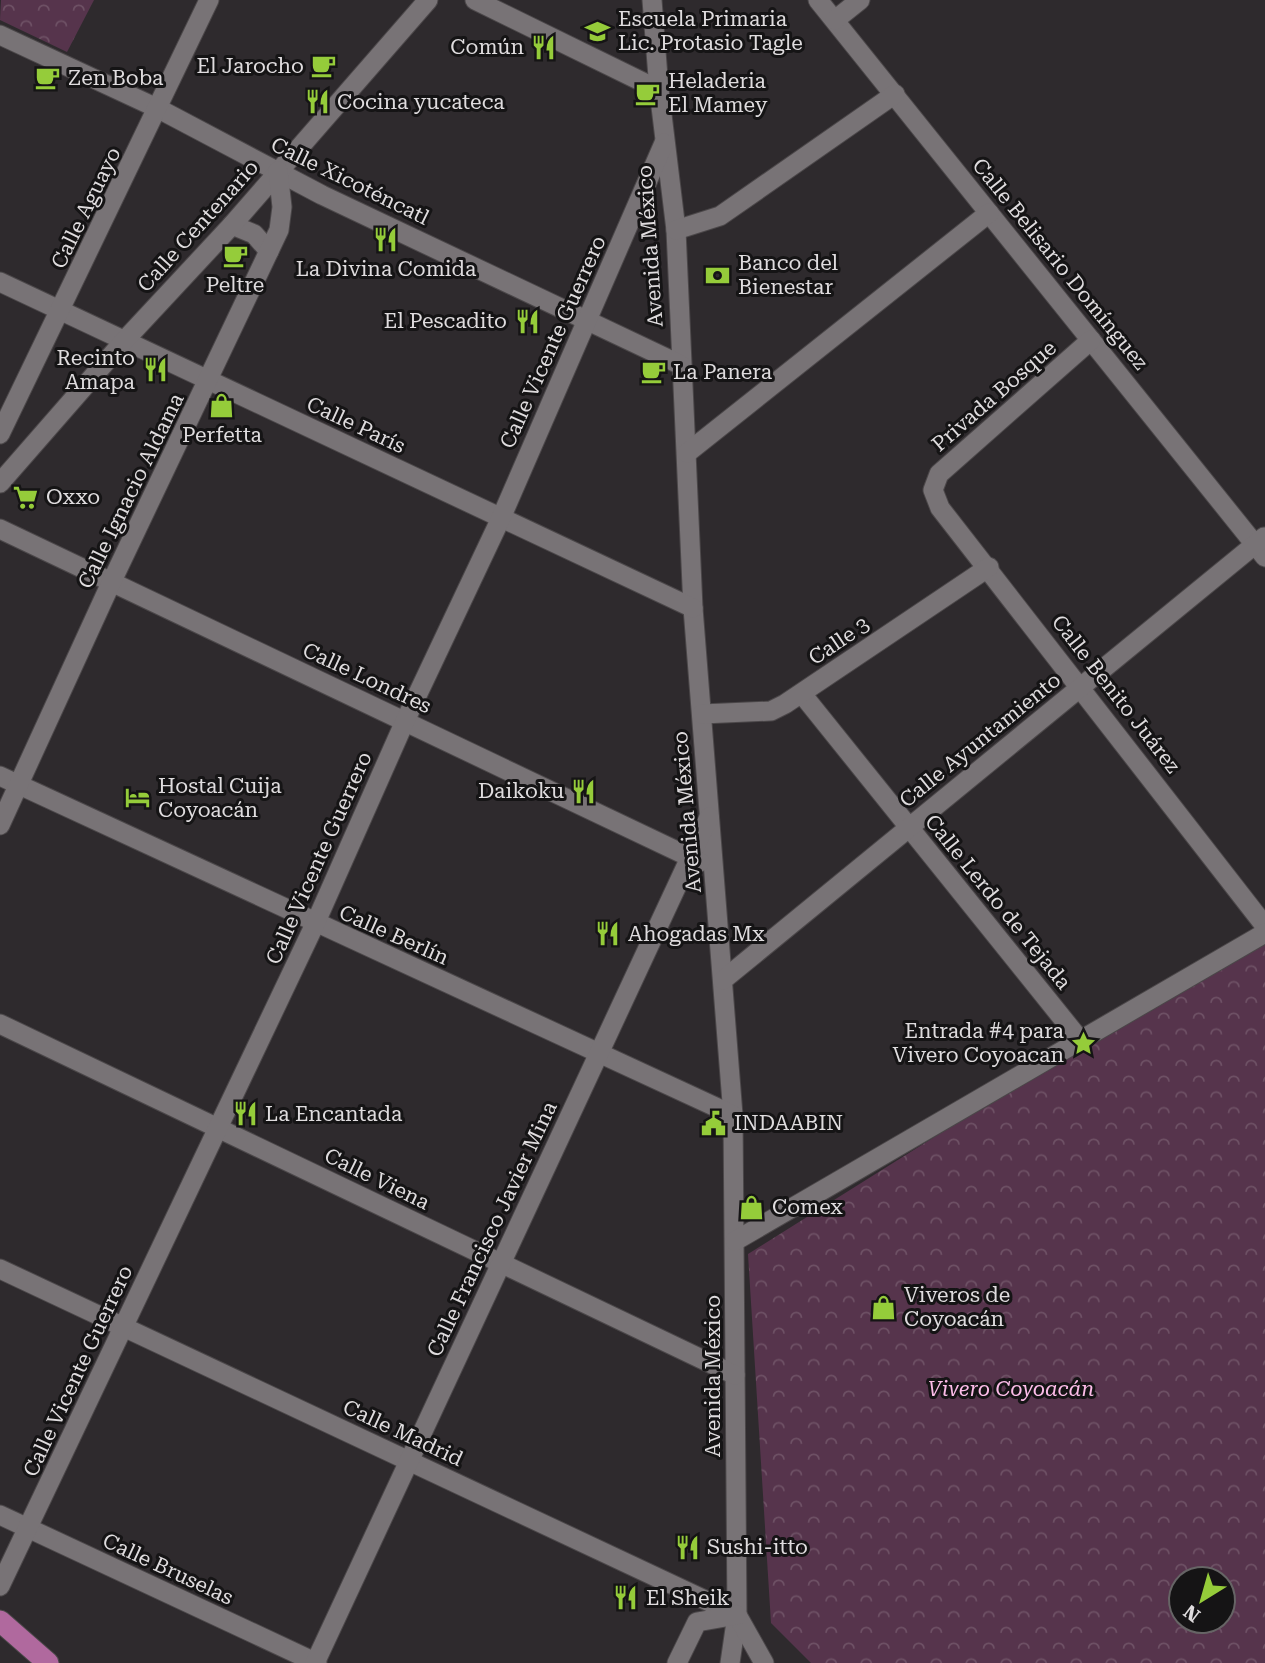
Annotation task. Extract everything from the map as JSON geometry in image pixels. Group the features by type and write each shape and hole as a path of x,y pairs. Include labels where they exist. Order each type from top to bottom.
{"main road":[{"path":"0,1621 48,1663"}],"street":[{"name":"Calle Aguayo","path":"0,434 159,109 209,0"},
{"name":"Calle Centenario","path":"0,483 124,341 232,225 428,0"},
{"path":"475,0 659,90"},
{"name":"Avenida México","path":"652,0 664,142 676,230 693,608 733,1115 737,1615 730,1663"},
{"name":"Calle Belisario Domínguez","path":"818,0 1091,340 1262,546"},
{"path":"835,20 860,0"},
{"name":"Calle Xicoténcatl","path":"0,35 159,109 278,172 681,365"},
{"path":"676,230 720,216 895,93"},
{"name":"Calle Vicente Guerrero","path":"0,1586 315,924 405,720 501,518 589,321 664,142"},
{"name":"Calle Ignacio Aldama","path":"0,825 111,583 279,230 282,207 278,172"},
{"path":"687,453 989,213"},
{"path":"232,225 254,234 269,251"},
{"name":"Calle París","path":"0,282 693,608"},
{"name":"Privada Bosque","path":"933,490 939,474 1091,340"},
{"name":"Calle Benito Juárez","path":"933,490 940,508 989,567 1265,926"},
{"name":"Calle Londres","path":"0,529 714,869"},
{"name":"Calle Ayuntamiento","path":"723,980 1082,687 1262,546"},
{"name":"Calle 3","path":"702,714 771,711 802,694 989,567"},
{"name":"Calle Lerdo de Tejada","path":"802,694 1080,1040"},
{"name":"Calle Berlín","path":"0,776 315,924 733,1115"},
{"name":"Calle Francisco Javier Mina","path":"316,1663 710,815"},
{"path":"735,1241 1265,933"},
{"name":"Calle Viena","path":"0,1024 735,1376"},
{"name":"Calle Madrid","path":"0,1269 737,1615"},
{"name":"Calle Bruselas","path":"0,1516 316,1663"},
{"path":"677,1663 697,1622 737,1615 764,1663"}],"green space":[{"path":"1,0 94,0 67,52 0,20"},
{"name":"Vivero Coyoacán","path":"1265,942 1265,1663 811,1663 771,1623 748,1254 1084,1043"}],"place":[{"name":"Escuela Primaria Lic. Protasio Tagle","path":"598,31"},
{"name":"Común","path":"544,47"},
{"name":"El Jarocho","path":"324,66"},
{"name":"Zen Boba","path":"48,78"},
{"name":"Heladeria El Mamey","path":"648,93"},
{"name":"Cocina yucateca","path":"317,102"},
{"name":"La Divina Comida","path":"386,240"},
{"name":"Peltre","path":"235,256"},
{"name":"Banco del Bienestar","path":"718,275"},
{"name":"El Pescadito","path":"527,321"},
{"name":"Recinto Amapa","path":"155,370"},
{"name":"La Panera","path":"653,372"},
{"name":"Perfetta","path":"222,406"},
{"name":"Oxxo","path":"26,497"},
{"name":"Daikoku","path":"584,791"},
{"name":"Hostal Cuija Coyoacán","path":"138,798"},
{"name":"Ahogadas Mx","path":"608,934"},
{"name":"Entrada #4 para Vivero Coyoacan","path":"1084,1043"},
{"name":"La Encantada","path":"245,1114"},
{"name":"INDAABIN","path":"714,1123"},
{"name":"Comex","path":"752,1207"},
{"name":"Viveros de Coyoacán","path":"884,1307"},
{"name":"Sushi-itto","path":"687,1547"},
{"name":"El Sheik","path":"626,1598"}]}
